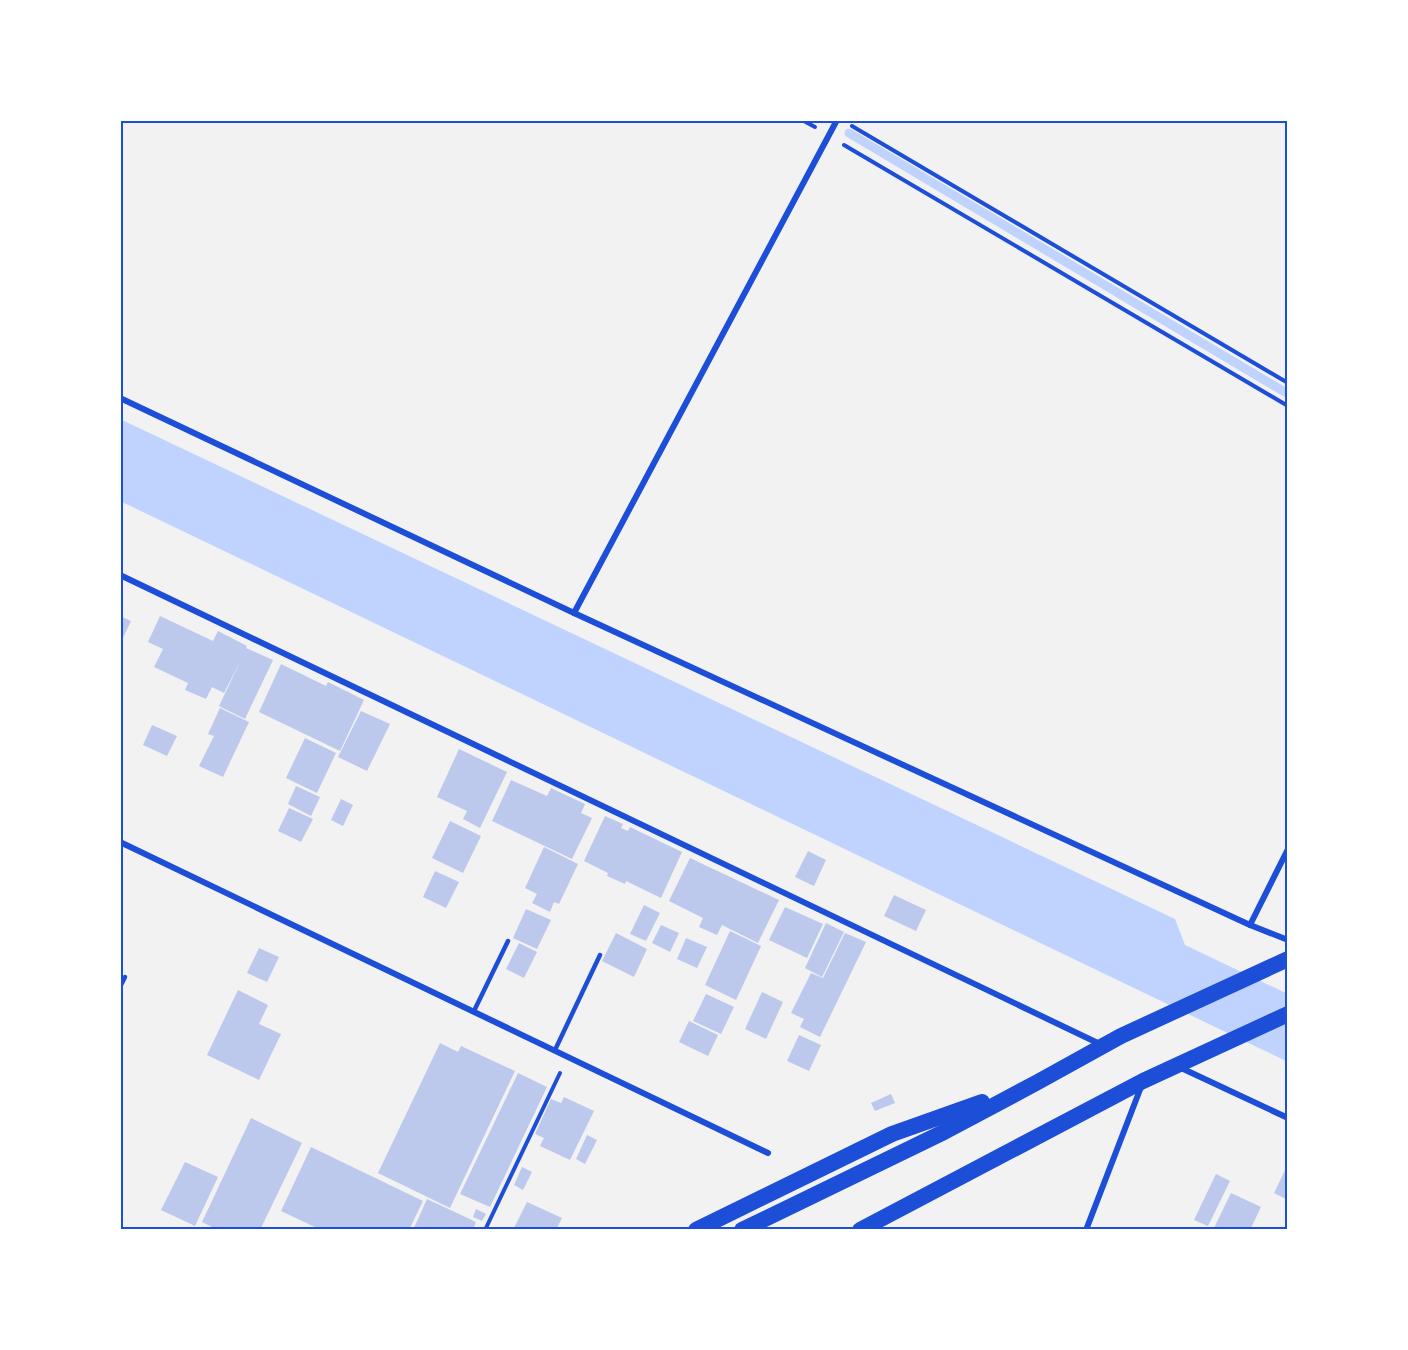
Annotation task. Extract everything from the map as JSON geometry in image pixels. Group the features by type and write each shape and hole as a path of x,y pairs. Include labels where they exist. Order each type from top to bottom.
{"highway":[{"path":"742,1230 944,1132 1121,1036 1288,959"},
{"path":"860,1230 1143,1081 1288,1014"},
{"path":"696,1230 892,1134 1036,1083"}],"street":[{"path":"574,613 837,120"},
{"path":"120,398 574,613 1250,925 1288,940"},
{"path":"120,575 1104,1046"},
{"path":"120,842 768,1153"},
{"path":"1250,925 1288,849"},
{"path":"1176,1065 1288,1118"},
{"path":"1086,1230 1143,1081"}],"lane":[{"path":"474,1011 508,941"},
{"path":"555,1050 600,955"},
{"path":"120,987 125,977"}],"path":[{"path":"802,120 1288,406"},
{"path":"843,120 1288,383"},
{"path":"485,1230 568,1056"}],"water":[{"path":"120,419 1175,919 1185,945 1288,994 1288,1062 120,501"}],"building":[{"path":"120,616 131,621 120,644"},
{"path":"160,616 213,641 218,631 247,646 246,648 273,660 245,719 219,706 241,660 224,693 212,687 206,699 185,690 188,683 154,667 163,649 148,642"},
{"path":"281,664 326,686 328,682 364,700 340,751 259,712"},
{"path":"220,708 249,722 223,777 199,766 214,736 208,734"},
{"path":"361,711 390,724 367,771 338,757"},
{"path":"152,725 177,736 167,756 143,745"},
{"path":"305,738 336,753 317,793 286,778"},
{"path":"459,749 507,772 480,828 463,819 467,811 437,797"},
{"path":"511,780 547,796 551,788 585,804 581,813 592,818 572,859 492,821"},
{"path":"296,786 320,797 311,816 288,804"},
{"path":"341,799 353,805 343,826 331,820"},
{"path":"289,808 313,819 301,842 278,831"},
{"path":"605,816 623,824 621,828 628,831 630,827 682,852 661,898 626,881 625,884 607,876 608,873 584,861"},
{"path":"450,821 481,836 463,873 432,858"},
{"path":"544,847 578,864 559,904 554,902 550,912 532,903 537,894 525,888"},
{"path":"808,851 826,860 814,886 795,877"},
{"path":"690,858 779,900 758,943 722,925 717,935 699,927 703,918 669,901"},
{"path":"435,871 459,882 446,908 423,897"},
{"path":"894,895 926,910 916,931 884,916"},
{"path":"644,905 660,913 646,941 630,934"},
{"path":"785,907 823,924 807,958 769,940"},
{"path":"526,909 551,920 537,949 513,938"},
{"path":"826,923 844,932 822,977 805,968"},
{"path":"661,925 679,933 670,952 652,943"},
{"path":"730,931 761,946 736,1000 705,985"},
{"path":"616,933 647,949 634,977 602,961"},
{"path":"845,933 866,942 820,1037 800,1027 804,1019 791,1013 811,973 823,978"},
{"path":"686,938 707,947 697,968 677,959"},
{"path":"519,943 537,952 524,978 506,969"},
{"path":"259,948 279,957 267,982 247,973"},
{"path":"238,990 268,1005 259,1024 281,1034 259,1080 207,1055"},
{"path":"762,992 783,1002 766,1039 745,1029"},
{"path":"706,994 734,1007 721,1034 693,1021"},
{"path":"689,1021 718,1035 708,1056 679,1042"},
{"path":"799,1035 821,1045 809,1071 787,1061"},
{"path":"440,1043 458,1052 461,1046 515,1071 450,1208 378,1173"},
{"path":"518,1073 547,1087 490,1207 460,1194"},
{"path":"891,1094 895,1103 875,1111 871,1103"},
{"path":"564,1097 594,1111 570,1160 540,1146 544,1138 535,1134 551,1099 561,1103"},
{"path":"251,1118 302,1143 260,1230 218,1230 202,1222"},
{"path":"587,1135 597,1140 585,1164 576,1159"},
{"path":"311,1147 423,1201 409,1230 321,1230 281,1211"},
{"path":"185,1162 218,1177 195,1226 161,1210"},
{"path":"1288,1164 1288,1200 1274,1193"},
{"path":"522,1167 532,1172 523,1190 514,1185"},
{"path":"1216,1174 1230,1181 1208,1226 1194,1220"},
{"path":"1231,1193 1261,1207 1250,1230 1213,1230"},
{"path":"427,1199 476,1222 473,1230 413,1230"},
{"path":"527,1202 562,1218 556,1230 513,1230"},
{"path":"476,1209 486,1214 482,1221 473,1217"}],"waterway":[{"path":"849,133 1288,394"}]}
